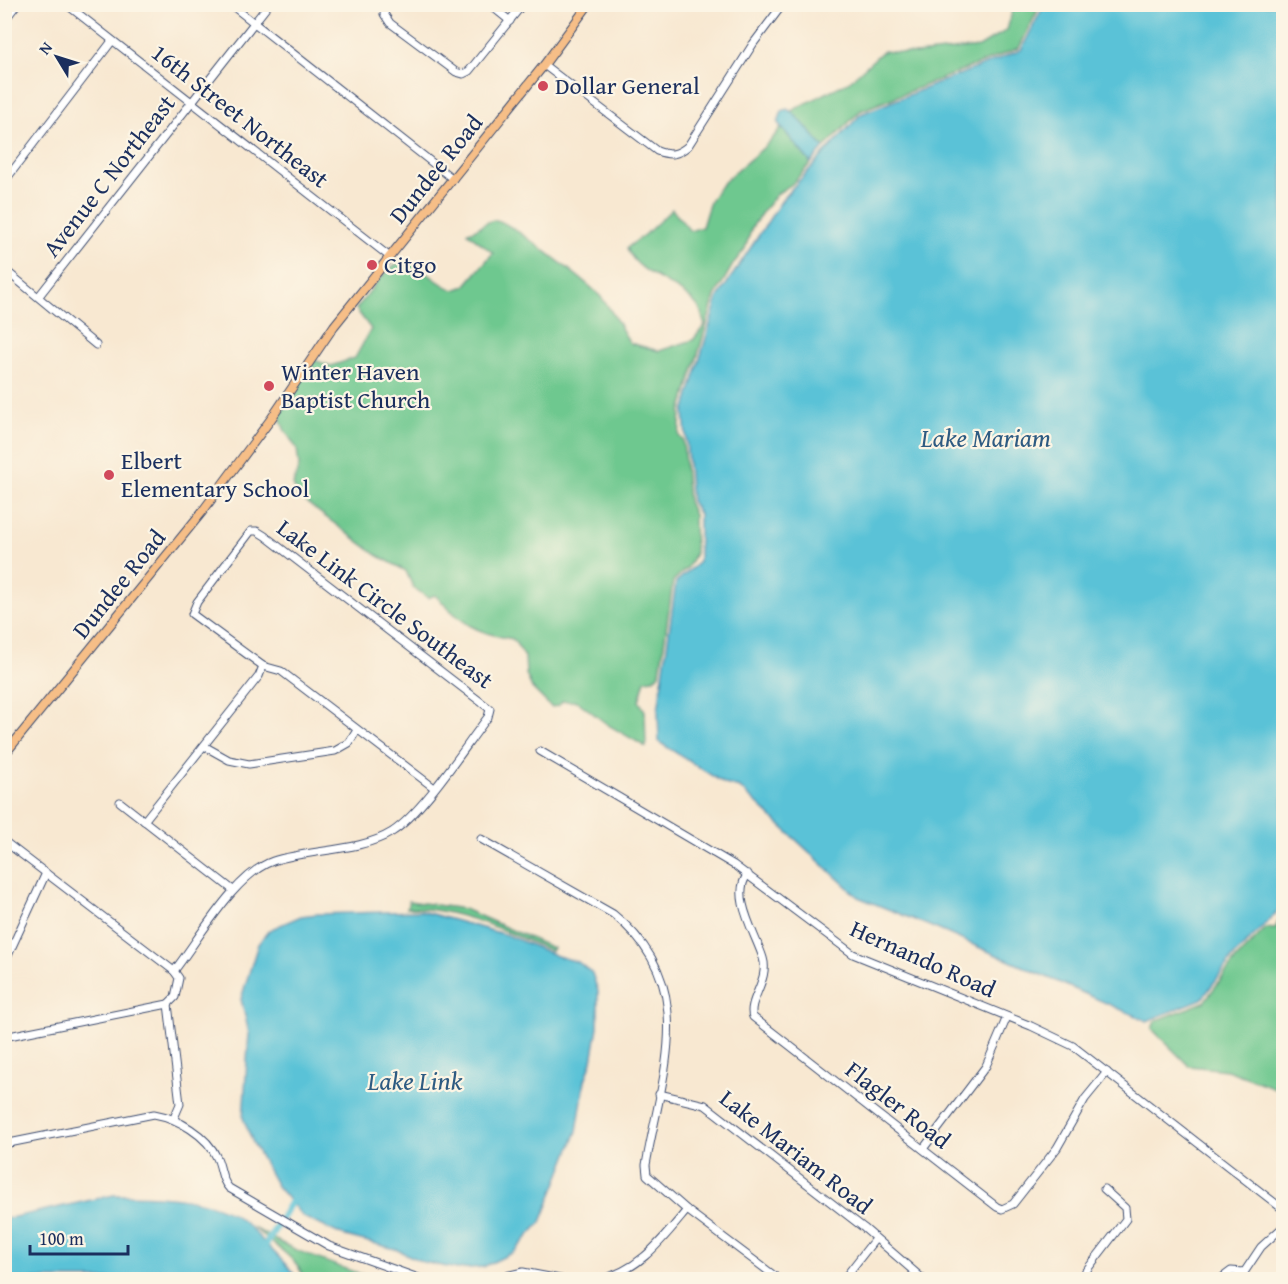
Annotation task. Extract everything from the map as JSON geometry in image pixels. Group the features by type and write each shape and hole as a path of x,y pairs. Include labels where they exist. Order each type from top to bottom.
{"main road":[{"name":"Dundee Road","path":"4,755 202,512 266,426 334,326 453,179 589,4"}],"street":[{"path":"4,21 17,4"},
{"name":"16th Street Northeast","path":"66,4 390,257"},
{"path":"75,11 80,4"},
{"path":"230,4 453,179"},
{"name":"Avenue C Northeast","path":"39,296 269,4"},
{"path":"386,4 384,14 390,23 456,72 463,74 469,71 523,4"},
{"path":"489,4 510,21"},
{"path":"544,64 657,151 668,156 688,146 753,44 783,4"},
{"path":"4,182 112,41"},
{"path":"4,269 96,345"},
{"name":"Lake Link Circle Southeast","path":"263,666 192,614 197,602 251,531 257,531 266,536 490,709 488,717 434,787"},
{"path":"144,821 259,676 263,666 282,671 434,787 405,822 380,838 273,861 258,868 232,890 174,971"},
{"path":"204,746 229,760 249,764 335,752 349,742 357,730"},
{"name":"Hernando Road","path":"540,751 748,874 853,954 1064,1041 1107,1071 1284,1210"},
{"path":"120,802 232,890"},
{"path":"481,839 613,914 648,948 659,970 670,1012 670,1037 646,1161 647,1175 654,1184 780,1280"},
{"path":"4,841 174,971 179,978 179,987 175,997 168,1004 4,1037"},
{"path":"4,964 46,873"},
{"name":"Flagler Road","path":"748,874 742,880 741,900 764,961 761,987 752,1005 753,1017 997,1207 1009,1207 1057,1148 1080,1105 1107,1071"},
{"path":"168,1004 180,1104 174,1118"},
{"path":"922,1149 986,1066 1007,1017"},
{"name":"Lake Mariam Road","path":"659,1094 705,1105 924,1280"},
{"path":"4,1144 154,1114 174,1118 214,1152 225,1184 229,1188 329,1246 424,1280"},
{"path":"1079,1280 1126,1219 1125,1208 1104,1189"},
{"path":"598,1280 615,1276 637,1264 654,1250 687,1210"},
{"path":"1239,1280 1266,1241 1284,1226"},
{"path":"843,1280 875,1239"},
{"path":"1219,1280 1231,1271 1244,1272"},
{"path":"488,1280 522,1272 565,1280"}],"green space":[{"path":"1014,5 1037,6 1037,12 1019,48 860,111 824,148 791,111 850,81 883,51 917,54 979,47 1007,30"},
{"path":"781,127 811,163 792,184 777,194 763,211 752,227 745,249 715,296 681,412 679,436 683,440 688,501 694,515 695,553 688,567 673,581 660,673 653,679 645,680 639,701 645,711 646,747 608,725 577,701 563,701 558,706 551,707 532,688 526,674 525,657 513,639 488,634 461,620 435,595 428,598 413,587 406,571 377,555 299,497 293,485 299,466 297,449 284,429 279,414 314,360 331,366 355,358 371,329 356,309 382,276 398,264 406,262 414,264 443,285 454,290 465,286 493,253 467,232 492,220 504,223 516,231 593,289 608,307 630,343 659,351 693,340 705,325 699,308 682,292 640,266 627,248 672,209 690,231 702,227 710,203 718,189 765,146"},
{"path":"409,901 464,909 553,948 551,951 463,916 407,908"},
{"path":"1283,910 1283,1091 1227,1070 1189,1066 1152,1029 1155,1021 1204,1002 1236,959 1266,928 1275,929"},
{"path":"253,1227 297,1250 374,1279 305,1279 289,1256"}],"water":[{"name":"Lake Mariam","path":"1044,5 1283,5 1283,906 1233,957 1202,999 1147,1021 858,897 740,788 725,784 659,742 658,711 676,582 699,562 699,514 691,501 684,412 718,297 784,197 861,114 1021,50"},
{"path":"787,109 801,121 824,148 811,163 778,123 782,111"},
{"name":"Lake Link","path":"421,911 507,935 557,956 578,962 592,973 598,991 598,1027 592,1061 585,1080 577,1131 541,1222 514,1252 483,1267 457,1269 423,1262 395,1249 342,1235 303,1217 277,1186 253,1143 243,1118 249,1033 241,999 258,944 269,930 301,916 317,914"},
{"path":"114,1195 164,1196 216,1206 231,1213 253,1230 297,1279 5,1279 5,1219"}],"waterway":[{"path":"266,1244 291,1202"}],"place":[{"name":"Dollar General","path":"543,86"},
{"name":"Citgo","path":"372,265"},
{"name":"Winter Haven Baptist Church","path":"269,386"},
{"name":"Elbert Elementary School","path":"109,475"}]}
